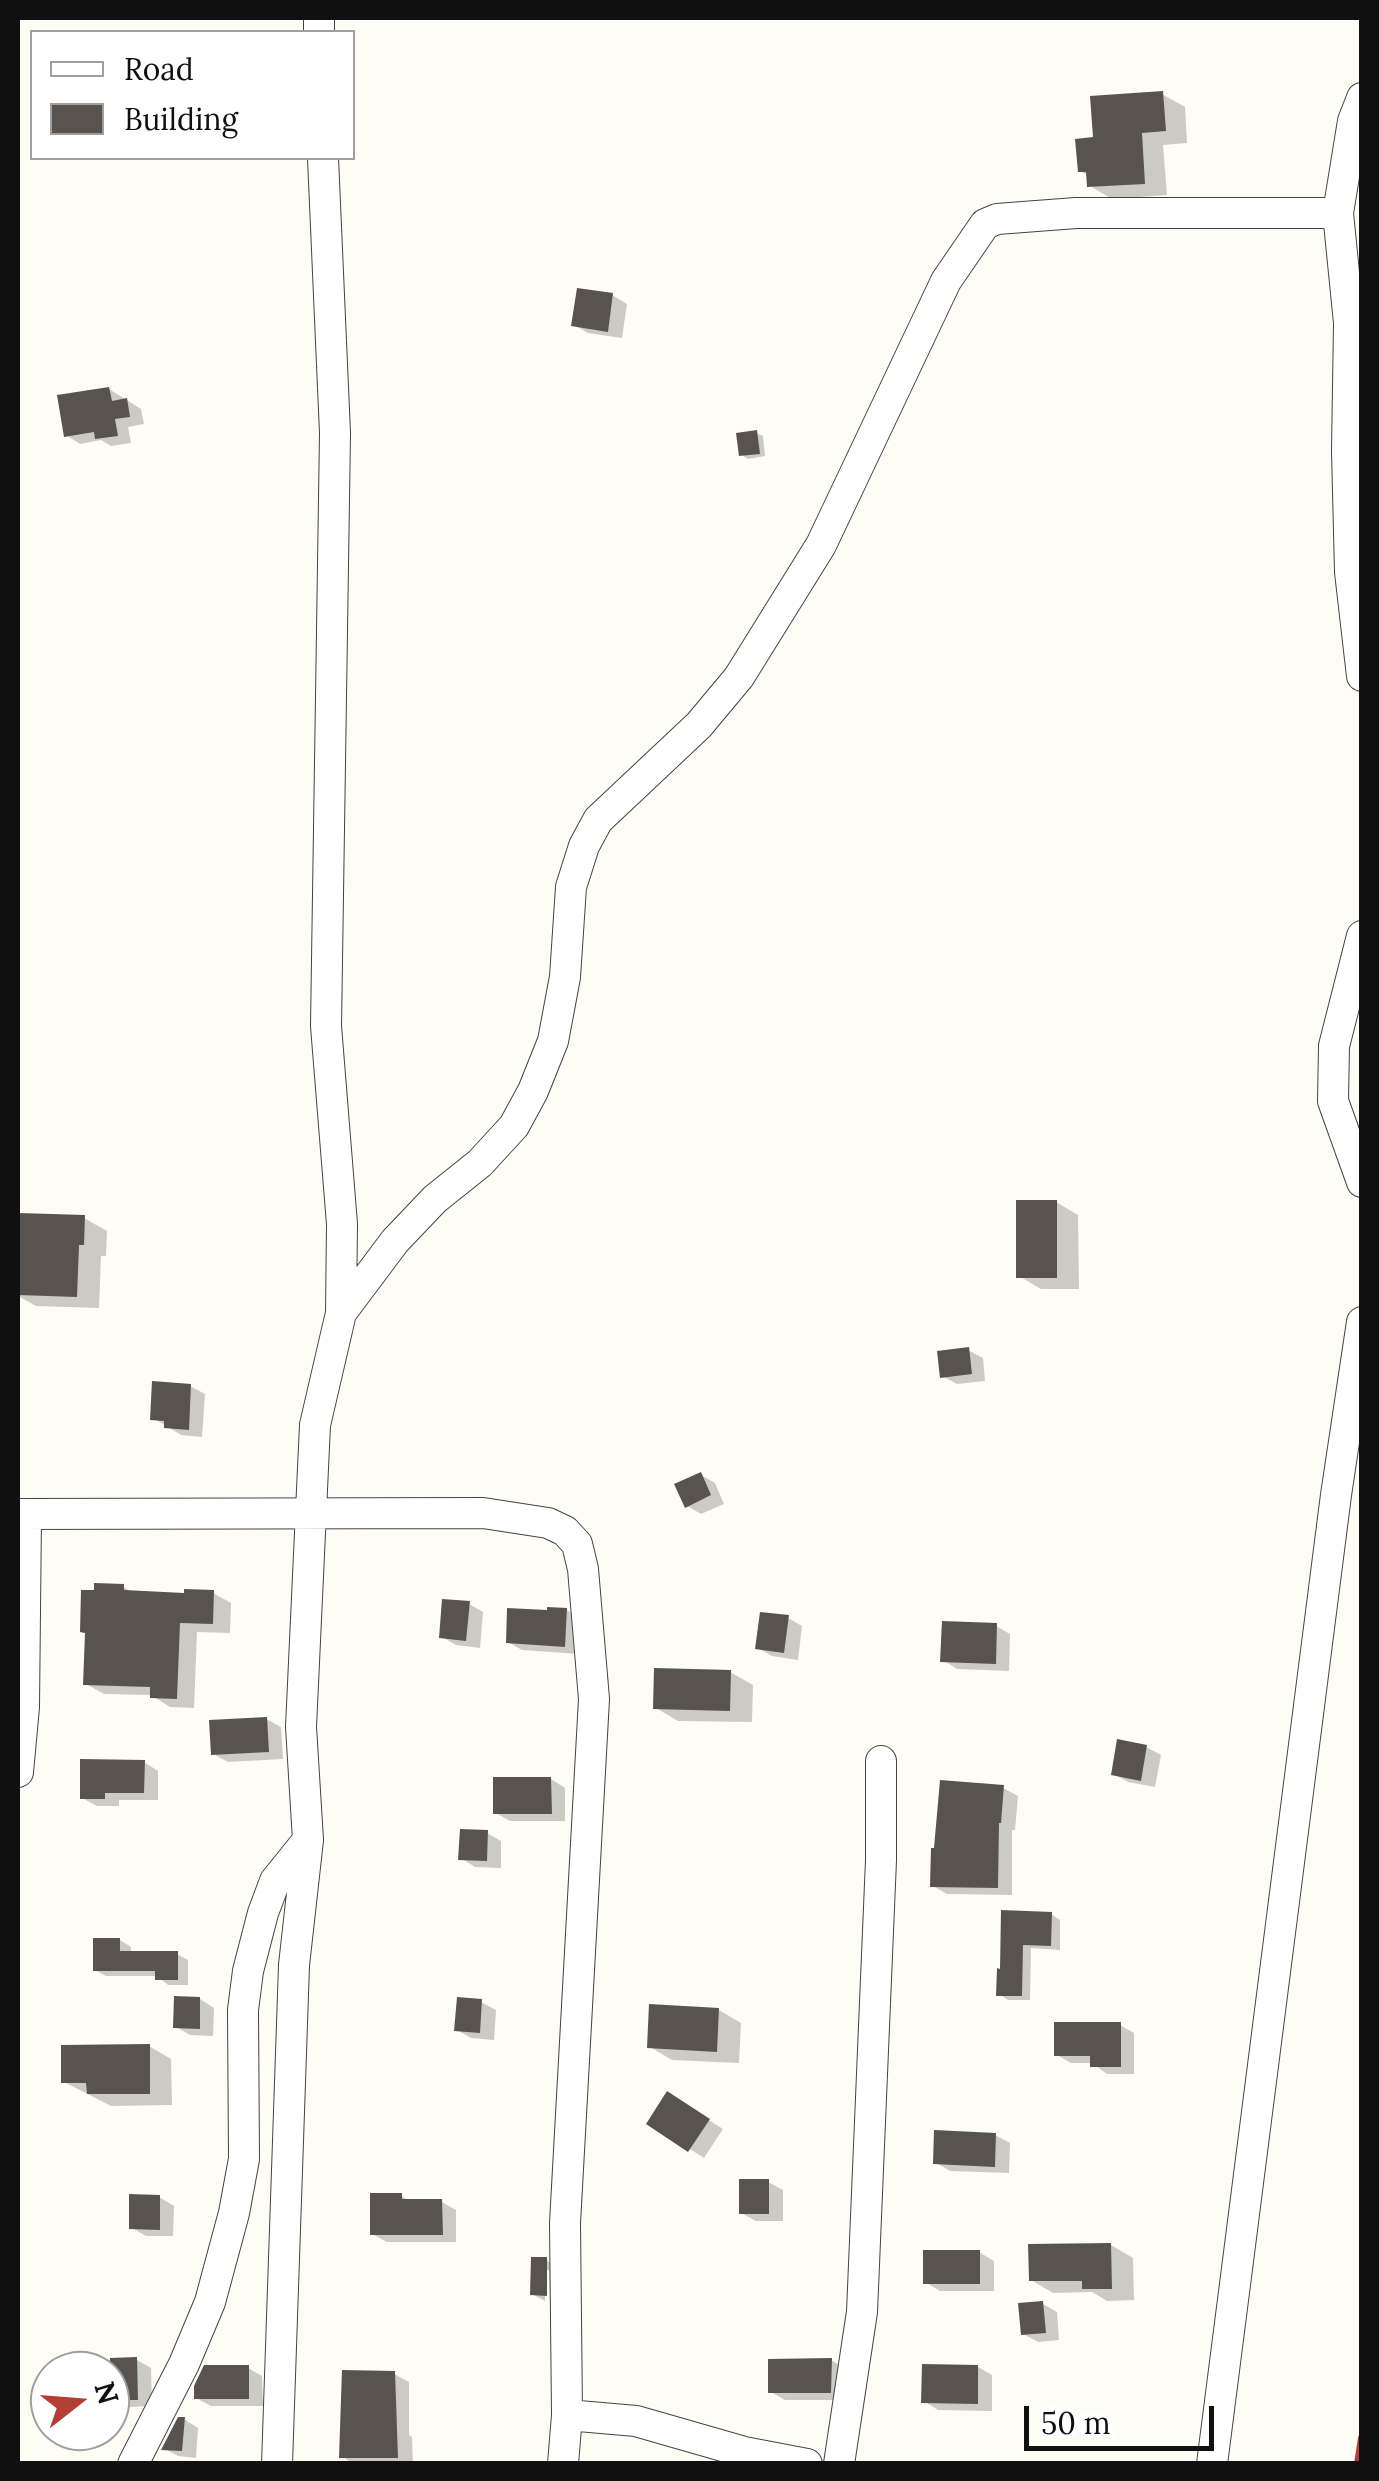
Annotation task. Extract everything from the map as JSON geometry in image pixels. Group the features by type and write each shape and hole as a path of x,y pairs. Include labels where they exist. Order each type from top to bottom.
{"street":[{"path":"1362,98 1353,121 1338,213 1348,323 1346,451 1350,572 1362,676"},
{"path":"277,2464 294,1965 308,1840 300,1727 315,1425 340,1313 342,1224 326,1026 336,433 323,160"},
{"path":"340,1313 395,1240 435,1199 480,1164 514,1126 533,1092 553,1041 565,977 572,887 584,846 598,820 699,725 738,677 821,545 946,281 985,224 996,219 1076,213 1338,213"},
{"path":"1362,936 1334,1046 1333,1101 1362,1182"},
{"path":"1212,2464 1336,1495 1362,1322"},
{"path":"18,1772 24,1708 22,1514 484,1513 548,1523 566,1530 576,1544 583,1569 594,1699 564,2223 567,2415 563,2464"},
{"path":"839,2464 862,2312 881,1762"},
{"path":"133,2464 184,2364 210,2302 244,2159 243,2010 248,1971 262,1913 275,1881 308,1840"},
{"path":"567,2415 636,2421 744,2452 807,2464"}],"building":[{"path":"1163,91 1166,131 1142,133 1145,184 1087,187 1086,172 1078,172 1075,139 1093,137 1090,96"},
{"path":"577,288 613,293 608,332 571,326"},
{"path":"109,387 112,401 127,398 130,417 115,419 118,436 95,439 94,432 64,437 57,395"},
{"path":"757,430 760,454 739,456 736,433"},
{"path":"1016,1200 1057,1200 1057,1278 1016,1278"},
{"path":"18,1213 85,1215 84,1245 79,1245 77,1297 18,1295"},
{"path":"969,1347 972,1374 940,1378 937,1351"},
{"path":"152,1381 191,1384 189,1430 164,1428 164,1421 150,1420"},
{"path":"701,1472 711,1495 685,1508 674,1484"},
{"path":"94,1583 124,1584 124,1590 214,1590 213,1624 180,1623 177,1699 150,1698 150,1687 83,1685 85,1633 80,1632 81,1590 94,1590"},
{"path":"442,1599 470,1601 466,1641 439,1638"},
{"path":"507,1608 567,1608 565,1647 506,1643"},
{"path":"760,1612 789,1615 784,1653 755,1649"},
{"path":"942,1621 997,1623 996,1664 940,1662"},
{"path":"654,1668 731,1670 730,1711 653,1709"},
{"path":"267,1717 269,1752 211,1755 209,1720"},
{"path":"1117,1739 1147,1745 1141,1781 1111,1775"},
{"path":"80,1759 145,1760 144,1793 105,1793 105,1799 80,1799"},
{"path":"493,1777 551,1777 552,1814 493,1814"},
{"path":"940,1780 1004,1785 998,1888 930,1887"},
{"path":"460,1829 488,1830 487,1861 458,1860"},
{"path":"1001,1910 1052,1912 1051,1946 1023,1945 1022,1996 996,1996"},
{"path":"93,1938 120,1938 120,1951 178,1951 178,1980 155,1980 155,1971 93,1971"},
{"path":"174,1996 200,1997 200,2029 173,2028"},
{"path":"457,1997 482,1999 480,2033 454,2031"},
{"path":"649,2004 719,2008 717,2052 647,2048"},
{"path":"1054,2022 1121,2022 1121,2067 1090,2067 1090,2056 1054,2056"},
{"path":"150,2044 150,2094 87,2094 86,2083 61,2083 61,2045"},
{"path":"667,2091 710,2119 688,2152 646,2124"},
{"path":"934,2130 996,2133 995,2167 933,2164"},
{"path":"739,2179 769,2179 769,2214 739,2214"},
{"path":"370,2193 402,2193 402,2199 442,2199 443,2235 370,2235"},
{"path":"129,2194 160,2195 160,2230 129,2229"},
{"path":"1111,2243 1112,2289 1082,2289 1082,2281 1029,2281 1028,2244"},
{"path":"923,2250 980,2250 980,2284 923,2284"},
{"path":"531,2257 547,2257 547,2296 530,2295"},
{"path":"1043,2301 1046,2333 1021,2335 1018,2303"},
{"path":"130,2357 137,2357 138,2400 130,2400"},
{"path":"832,2358 831,2393 768,2393 768,2359"},
{"path":"922,2364 978,2365 978,2404 921,2403"},
{"path":"204,2365 249,2365 249,2399 194,2399 194,2386"},
{"path":"342,2370 395,2371 398,2458 339,2458"},
{"path":"178,2417 185,2417 182,2451 161,2450"}],"railway":[{"path":"1358,2464 1362,2438"}]}
